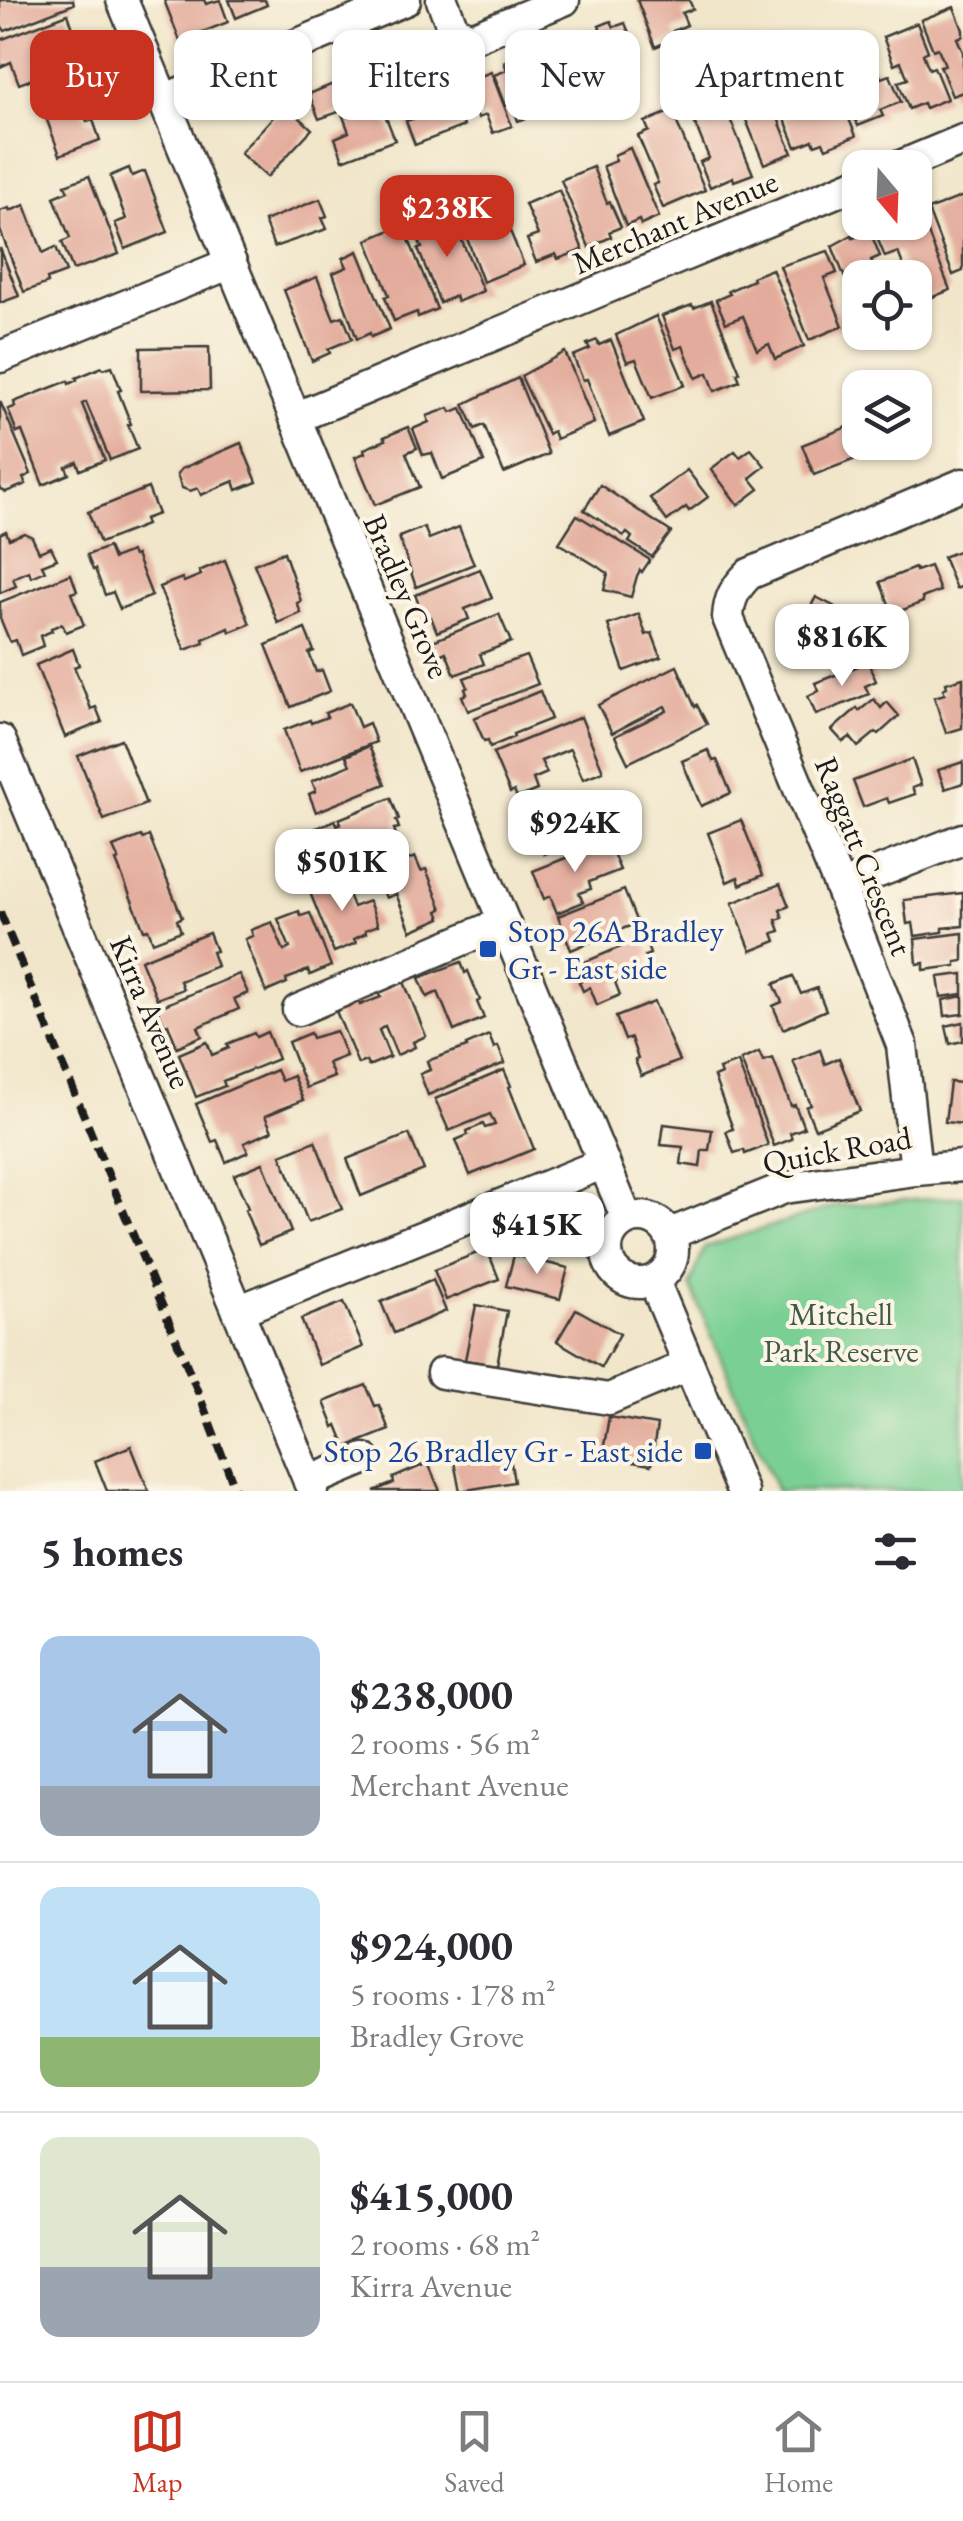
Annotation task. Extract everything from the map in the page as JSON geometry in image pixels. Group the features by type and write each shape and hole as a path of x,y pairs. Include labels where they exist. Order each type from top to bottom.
{"street":[{"name":"Bradley Grove","path":"122,0 627,1219"},
{"path":"163,100 406,0"},
{"path":"442,0 454,32 472,38 564,0"},
{"path":"932,153 963,140"},
{"name":"Merchant Avenue","path":"295,418 842,190"},
{"path":"0,357 231,263"},
{"name":"Raggatt Crescent","path":"916,1170 902,1044 728,618 729,601 749,574 963,484"},
{"name":"Kirra Avenue","path":"0,740 311,1486 364,1459"},
{"path":"840,887 963,839"},
{"path":"298,1010 504,922"},
{"path":"238,1311 604,1163"},
{"name":"Quick Road","path":"670,1234 784,1188 963,1166"},
{"path":"644,1217 657,1221 670,1234 674,1246 672,1260 654,1281 630,1282 610,1267 607,1244 616,1227 627,1219 644,1217"},
{"path":"654,1281 742,1491"},
{"path":"442,1373 609,1398 689,1365"}],"green space":[{"name":"Mitchell Park Reserve","path":"963,1196 963,1491 777,1491 690,1285 705,1247 835,1206"}],"building":[{"path":"0,0 73,0 74,4 5,31 0,24"},
{"path":"164,0 204,0 206,4 220,0 228,22 208,30 176,30"},
{"path":"229,0 265,0 267,5 236,18"},
{"path":"637,0 689,0 693,9 682,13 687,25 660,30 660,45 655,47"},
{"path":"954,7 963,30 963,36 957,38 963,52 963,92 952,96 940,66 945,65 938,48 933,50 921,20"},
{"path":"68,14 73,30 30,30 30,80 19,84 11,62 0,67 0,40"},
{"path":"611,21 614,27 625,23 628,30 601,30 599,26"},
{"path":"917,23 928,51 923,54 929,69 934,67 947,99 925,108 923,103 909,109 898,82 908,79 901,62 894,65 883,37"},
{"path":"505,71 505,103 494,75"},
{"path":"491,72 505,108 505,120 510,120 512,126 493,133 485,115 485,74"},
{"path":"879,73 881,78 890,75 901,102 880,110 883,116 879,118"},
{"path":"332,84 332,114 319,119 312,93"},
{"path":"660,116 660,120 676,120 705,190 663,208 653,185 658,183 638,136 649,131 645,122"},
{"path":"47,120 93,120 100,140 60,155"},
{"path":"270,120 302,120 312,129 267,177 240,153"},
{"path":"344,120 387,120 395,140 343,160 335,138 349,132"},
{"path":"462,120 464,126 415,145 406,121"},
{"path":"693,120 730,120 753,174 710,187 700,162 709,158"},
{"path":"746,120 779,120 792,153 764,164"},
{"path":"785,120 849,120 856,136 826,148 823,142 815,145 813,140 796,147"},
{"path":"630,148 659,217 626,226 603,166 616,161 614,155"},
{"path":"593,167 621,227 609,232 611,237 589,247 561,180"},
{"path":"129,168 132,176 145,171 168,232 125,249 115,223 126,219 110,176"},
{"path":"89,176 119,254 73,270 62,242 70,238 54,197 68,191 65,185"},
{"path":"559,190 583,250 536,262 527,239 538,235 525,204"},
{"path":"494,192 524,265 483,282 460,219 479,211 474,201"},
{"path":"963,196 963,271 953,275 932,220 932,208"},
{"path":"320,199 327,229 274,247 264,221"},
{"path":"25,205 43,253 56,247 66,272 24,292 0,230 0,211"},
{"path":"449,210 483,291 457,302 455,296 440,303 418,249 422,248 415,231 430,224 428,219"},
{"path":"403,225 437,309 394,321 385,297 389,295 367,240"},
{"path":"843,240 874,240 880,256 871,260 842,260 842,271 832,246"},
{"path":"878,240 931,240 950,290 932,297 932,260 901,260 898,252 885,257"},
{"path":"0,248 19,296 0,303"},
{"path":"358,251 390,329 357,339 333,273 347,267 343,258"},
{"path":"828,251 837,273 824,278 842,326 809,340 780,266"},
{"path":"772,269 804,346 775,359 769,344 757,350 743,316 726,323 716,300"},
{"path":"317,277 334,319 343,316 352,339 312,361 284,290"},
{"path":"711,301 740,372 740,381 715,391 708,373 696,378 683,346 675,349 662,316"},
{"path":"656,316 685,385 652,398 636,359 627,362 616,335"},
{"path":"597,340 599,345 611,340 644,422 609,436 587,379 583,380 573,356 590,349 587,344"},
{"path":"209,347 210,390 141,391 141,348"},
{"path":"565,352 594,423 556,439 553,431 548,434 521,376"},
{"path":"112,366 138,449 110,460 86,402 82,404 105,460 80,470 77,462 66,467 69,474 43,485 22,431 17,433 8,409 15,407 14,402"},
{"path":"518,378 549,454 504,473 484,425 475,429 464,404"},
{"path":"0,401 31,474 23,478 26,484 6,492 0,489"},
{"path":"449,408 451,412 462,408 484,462 442,479 432,453 423,455 413,429 429,422 427,416"},
{"path":"408,427 417,448 406,453 420,487 375,505 355,457 386,440 384,437"},
{"path":"842,429 842,460 853,460 814,475 802,445"},
{"path":"241,443 257,482 237,490 234,481 201,495 198,488 182,488 177,475 181,469"},
{"path":"751,449 765,466 750,478 759,489 738,505 711,469 735,451 740,457"},
{"path":"687,470 708,497 667,521 650,498"},
{"path":"600,485 671,532 652,557 629,542 632,537 627,533 624,536 584,510"},
{"path":"148,488 158,514 144,519 146,525 100,543 88,512"},
{"path":"577,515 650,560 640,570 631,597 604,590 608,573 559,543"},
{"path":"424,527 429,539 459,527 474,564 416,587 399,537"},
{"path":"6,531 9,539 24,533 32,537 39,552 51,547 57,559 42,565 45,571 31,577 29,571 13,578 16,586 0,593 0,534"},
{"path":"108,547 113,559 131,552 136,555 152,596 120,609 113,592 105,595 87,555"},
{"path":"963,549 963,586 956,589 943,557"},
{"path":"284,552 301,601 297,603 301,613 278,623 254,564"},
{"path":"225,560 250,624 230,632 229,628 185,650 159,587 182,578 184,582"},
{"path":"930,566 940,591 893,614 880,582"},
{"path":"480,569 492,598 465,609 469,619 437,632 431,617 425,619 415,595"},
{"path":"71,574 77,591 71,593 84,625 66,632 62,624 51,628 52,631 40,636 43,646 21,655 16,640 10,642 0,618 0,602"},
{"path":"816,597 843,611 815,662 788,648"},
{"path":"499,614 511,642 480,654 484,664 455,675 446,652 439,655 433,641"},
{"path":"639,614 646,635 652,633 661,657 624,671 608,625"},
{"path":"305,629 314,651 309,653 316,672 322,670 330,691 291,707 266,645"},
{"path":"73,649 79,665 74,667 91,709 96,707 102,722 65,737 36,665"},
{"path":"526,656 538,684 468,711 462,696 467,694 468,687 464,678"},
{"path":"868,662 876,681 865,686 869,694 816,715 808,696 819,691 815,683"},
{"path":"677,666 707,724 628,763 615,736 667,711 665,706 612,733 598,705"},
{"path":"963,678 962,728 946,733 934,697 945,694 946,683"},
{"path":"540,691 551,719 490,747 488,740 484,741 474,718"},
{"path":"874,699 881,708 887,702 899,716 858,747 850,737 843,742 832,730"},
{"path":"350,703 360,727 369,723 376,742 300,772 284,730 327,717 325,713"},
{"path":"581,717 603,771 583,779 570,749 541,761 547,773 533,779 537,790 517,798 514,791 510,793 493,753"},
{"path":"121,739 146,804 104,820 78,756"},
{"path":"369,746 385,784 316,812 309,794 316,791 312,781 350,765 346,756"},
{"path":"708,750 713,761 717,760 731,793 701,806 682,761"},
{"path":"912,759 921,785 912,788 915,794 863,807 853,781"},
{"path":"963,762 963,783 945,789 938,770"},
{"path":"586,795 597,832 544,854 529,818"},
{"path":"391,798 399,819 399,828 394,829 401,849 374,859 371,853 364,855 361,848 300,872 288,840 335,820 337,825 341,823 339,819"},
{"path":"741,820 763,875 740,885 738,877 727,882 708,833"},
{"path":"149,836 182,917 177,920 181,931 153,942 148,929 144,930 113,847"},
{"path":"608,841 620,870 589,882 591,889 579,893 583,902 557,913 550,896 544,899 533,871"},
{"path":"415,857 421,871 426,869 442,909 438,911 441,918 411,931 396,894 386,898 376,873"},
{"path":"341,877 353,907 369,901 378,925 354,939 356,943 334,952 309,890"},
{"path":"780,884 789,906 780,910 783,918 776,920 780,931 773,933 776,941 751,951 732,903"},
{"path":"624,890 637,923 571,950 558,916"},
{"path":"963,893 963,926 915,936 913,923 907,924 904,900"},
{"path":"299,911 301,916 310,913 331,966 310,975 308,970 266,992 245,939 253,936 251,930 272,922 284,951 290,948 278,919"},
{"path":"209,933 217,966 180,981 183,989 157,999 141,960"},
{"path":"963,933 963,961 956,962 956,966 924,970 924,963 917,964 915,939"},
{"path":"644,937 650,967 615,982 620,995 597,1005 590,987 583,991 578,965"},
{"path":"461,962 480,1000 477,1002 484,1018 454,1031 438,992 427,997 419,978"},
{"path":"239,974 248,993 234,999 239,1009 198,1027 202,1036 177,1047 157,1008"},
{"path":"963,974 963,994 941,997 938,977"},
{"path":"793,976 801,994 817,988 826,1010 783,1029 773,1006 782,1002 774,984"},
{"path":"404,982 426,1036 413,1042 415,1047 397,1055 385,1026 379,1030 390,1057 368,1066 366,1061 358,1064 336,1011 381,997 379,993"},
{"path":"963,996 963,1014 945,1016 943,1000"},
{"path":"654,1002 679,1061 641,1076 631,1038 625,1040 616,1017"},
{"path":"963,1022 963,1041 950,1044 946,1026"},
{"path":"336,1031 346,1056 328,1063 334,1077 306,1088 288,1042 310,1033 312,1038"},
{"path":"267,1032 278,1059 223,1081 225,1086 196,1097 179,1054 207,1042 212,1055 229,1048 227,1044"},
{"path":"489,1035 505,1063 428,1095 420,1074 430,1070 427,1061"},
{"path":"820,1050 825,1064 839,1058 860,1111 815,1129 806,1107 811,1105 793,1061"},
{"path":"759,1052 763,1061 773,1058 804,1128 790,1133 792,1139 774,1146 741,1060"},
{"path":"738,1062 768,1145 745,1154 744,1150 734,1153 726,1131 733,1129 714,1077 721,1074 719,1069"},
{"path":"276,1070 281,1081 293,1076 303,1100 265,1116 272,1131 244,1143 248,1152 226,1162 217,1140 212,1142 196,1104"},
{"path":"504,1070 534,1149 470,1175 456,1140 483,1124 485,1128 495,1125 491,1116 449,1131 435,1099"},
{"path":"950,1082 963,1083 963,1124 945,1122"},
{"path":"664,1124 712,1130 709,1150 702,1150 700,1167 681,1164 683,1147 661,1145"},
{"path":"409,1134 424,1170 361,1196 347,1159"},
{"path":"315,1141 342,1209 308,1222 281,1155"},
{"path":"263,1163 291,1232 259,1245 234,1175"},
{"path":"487,1249 499,1279 446,1300 434,1270"},
{"path":"514,1255 568,1268 560,1299 506,1286"},
{"path":"433,1280 446,1311 394,1333 381,1302"},
{"path":"344,1302 363,1347 319,1365 301,1319"},
{"path":"476,1305 507,1311 497,1365 465,1360"},
{"path":"576,1309 620,1334 601,1367 557,1341"},
{"path":"366,1385 389,1430 346,1447 324,1402"},
{"path":"609,1417 657,1425 651,1465 602,1457"},
{"path":"131,1446 149,1491 107,1491 95,1461"},
{"path":"509,1451 514,1482 460,1491 454,1462"},
{"path":"428,1463 440,1491 374,1491 394,1483 393,1478"}],"railway":[{"path":"0,912 236,1491"}],"place":[{"name":"Stop 26A Bradley Gr - East side","path":"488,949"},
{"name":"Stop 26 Bradley Gr - East side","path":"703,1451"}]}
